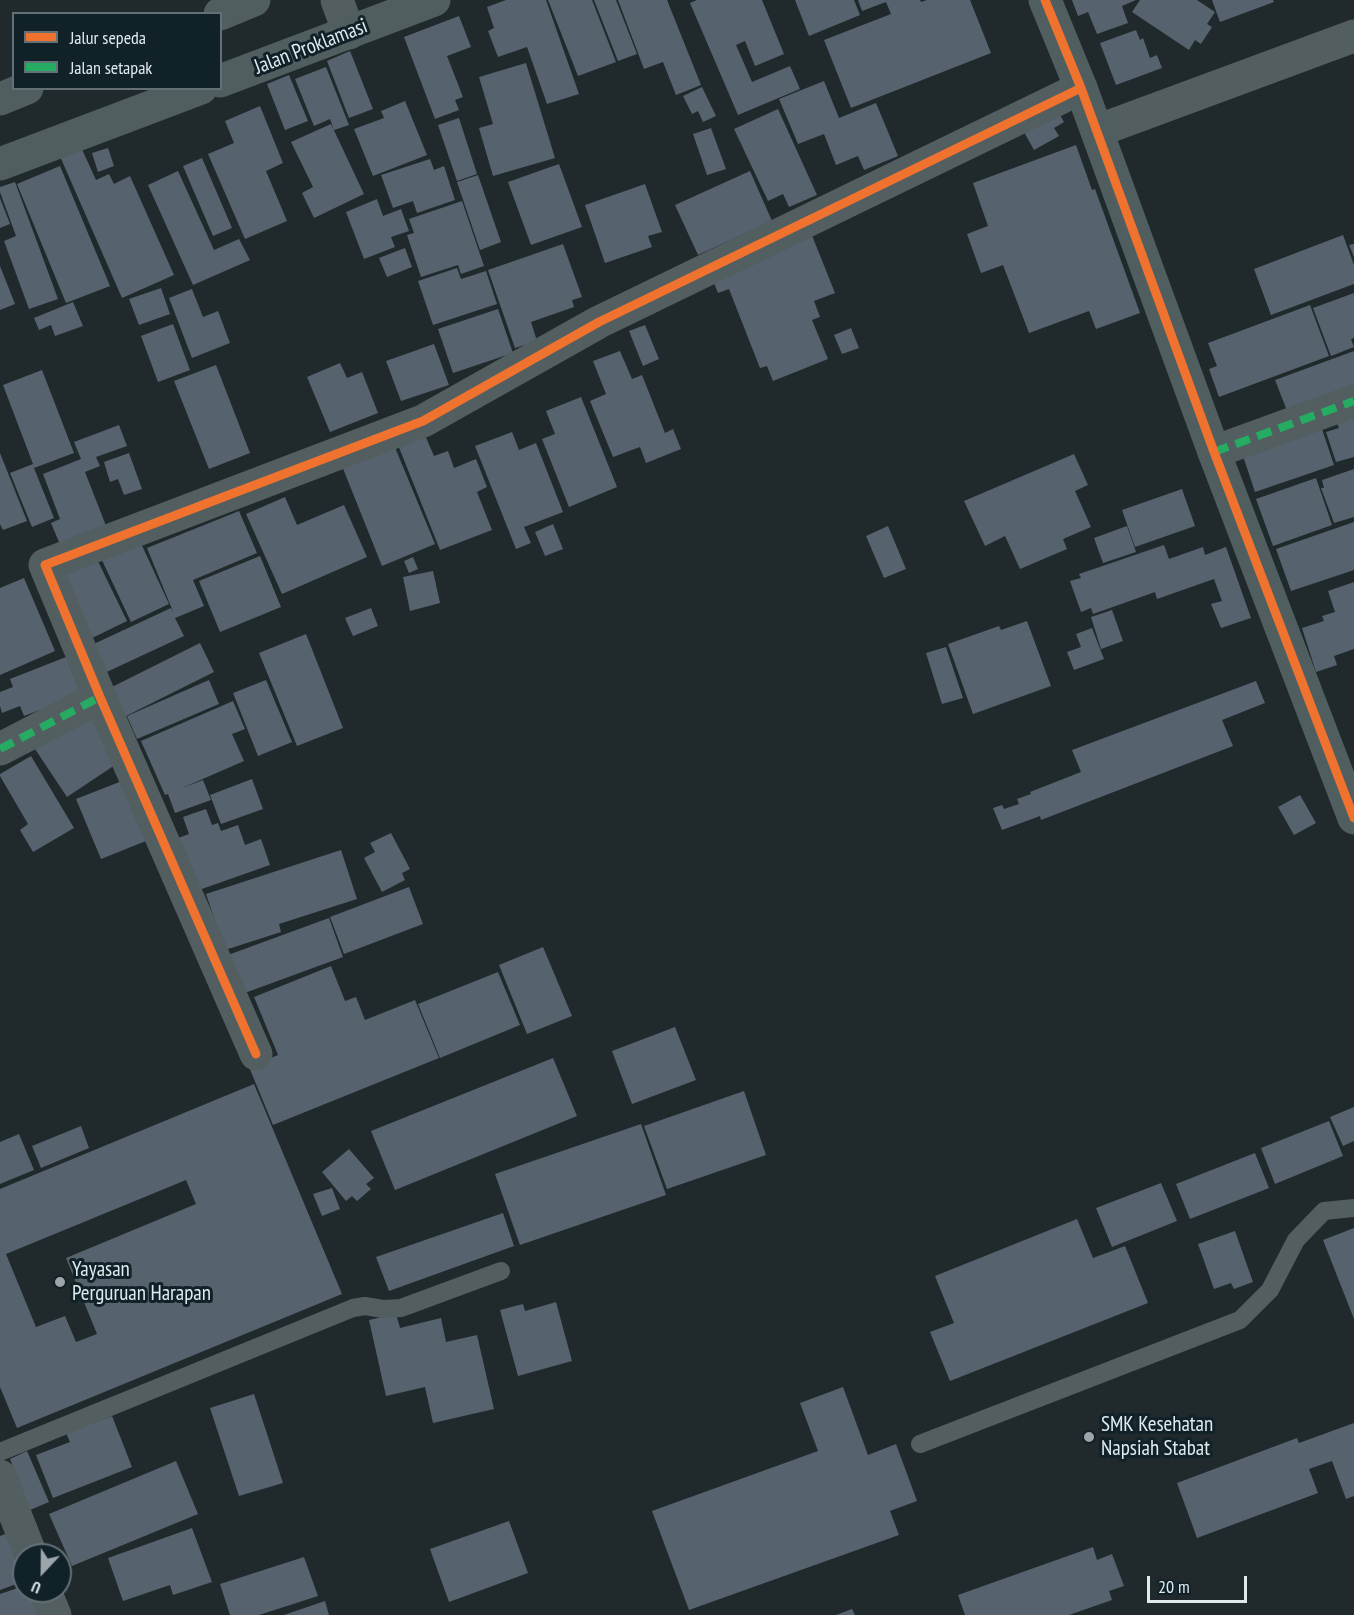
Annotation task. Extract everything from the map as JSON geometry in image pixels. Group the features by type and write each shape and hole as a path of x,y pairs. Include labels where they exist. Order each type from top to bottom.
{"street":[{"path":"222,13 254,0"},
{"path":"337,0 349,33"},
{"name":"Jalan Proklamasi","path":"222,80 349,33 392,7 434,0"},
{"path":"1046,0 1097,130 1214,452 1354,818"},
{"path":"1097,130 1354,36"},
{"path":"256,1054 45,565 423,421 598,322 1081,88"},
{"path":"0,99 22,90"},
{"path":"0,164 196,90"},
{"path":"1214,452 1354,401"},
{"path":"0,748 100,697"},
{"path":"0,1476 7,1516 24,1543"}],"lane":[{"path":"920,1444 1240,1320 1270,1290 1296,1240 1324,1211 1354,1208"},
{"path":"0,1452 353,1308 365,1306 382,1309 401,1308 501,1271"}],"building":[{"path":"506,0 546,0 579,94 547,104 527,47 498,57 488,31 494,28 487,7"},
{"path":"548,0 592,0 616,62 578,76"},
{"path":"594,0 616,0 637,54 618,61"},
{"path":"618,0 667,0 701,85 676,95 663,62 644,69"},
{"path":"697,0 762,0 784,54 755,66 745,41 736,45 752,82 790,66 800,89 738,115 690,3"},
{"path":"795,0 854,0 860,15 809,36"},
{"path":"858,0 920,0 921,2 970,0 991,53 851,108 824,40 891,14 886,2 862,11"},
{"path":"1072,0 1136,0 1122,6 1128,23 1097,34 1088,12 1078,16"},
{"path":"1140,0 1197,0 1215,12 1207,24 1212,27 1201,44 1195,40 1189,50 1132,12"},
{"path":"1212,0 1273,0 1274,2 1220,22"},
{"path":"459,16 471,47 447,56 463,97 455,100 459,110 435,119 404,37"},
{"path":"1136,30 1140,40 1143,38 1150,58 1157,55 1162,68 1116,85 1100,43"},
{"path":"350,51 373,109 349,118 327,61"},
{"path":"526,63 555,158 493,176 479,128 493,124 479,77"},
{"path":"326,67 349,125 334,130 330,119 314,126 295,79"},
{"path":"289,75 308,121 285,130 267,84"},
{"path":"824,81 839,118 876,103 898,156 864,170 858,156 836,165 824,134 798,144 779,99"},
{"path":"702,87 716,116 703,122 698,111 692,114 683,96"},
{"path":"405,101 427,155 373,176 354,129 384,118 381,111"},
{"path":"1054,104 1064,122 1054,128 1059,136 1034,150 1019,123"},
{"path":"260,106 283,163 266,171 287,221 245,239 208,154 234,143 225,121"},
{"path":"778,109 817,195 789,207 783,194 768,201 734,129"},
{"path":"459,118 477,174 457,181 438,125"},
{"path":"331,124 364,194 314,218 302,193 313,187 291,142"},
{"path":"711,128 726,169 707,175 693,134"},
{"path":"80,145 96,180 109,174 114,184 130,176 174,275 122,298 59,154"},
{"path":"1076,145 1092,190 1095,189 1140,313 1096,329 1089,311 1029,333 1003,265 981,273 967,234 988,226 973,183"},
{"path":"108,148 114,166 98,172 92,153"},
{"path":"202,158 232,228 213,236 183,166"},
{"path":"430,159 434,170 444,166 455,200 417,213 413,201 393,208 381,175"},
{"path":"559,164 582,227 531,245 508,182"},
{"path":"60,166 110,286 66,303 17,184"},
{"path":"178,171 214,250 239,239 250,260 193,285 148,185"},
{"path":"750,171 772,221 698,255 675,205"},
{"path":"478,175 501,242 480,250 457,182"},
{"path":"15,182 58,299 29,309 4,241 16,236 0,187"},
{"path":"645,184 662,232 648,236 652,247 605,263 585,205"},
{"path":"0,198 10,224 0,228"},
{"path":"377,199 383,216 401,209 409,231 391,237 395,247 364,259 346,212"},
{"path":"462,201 484,266 461,274 458,265 421,277 407,235 414,233 409,219"},
{"path":"811,233 835,293 814,301 820,317 812,320 828,359 773,381 767,366 760,368 729,289 718,293 710,273"},
{"path":"1343,235 1354,265 1354,284 1271,315 1254,269"},
{"path":"563,244 582,297 572,300 574,307 531,322 537,341 515,348 488,270"},
{"path":"1354,244 1354,257 1349,245"},
{"path":"405,248 412,267 387,277 379,258"},
{"path":"0,266 15,304 0,310"},
{"path":"457,268 461,279 486,271 497,304 433,325 418,281"},
{"path":"161,288 170,314 139,325 129,299"},
{"path":"192,289 203,317 218,311 230,343 192,358 169,298"},
{"path":"1354,293 1354,338 1351,339 1354,347 1331,356 1313,308"},
{"path":"73,302 83,326 55,336 51,325 39,330 34,318"},
{"path":"1310,305 1329,356 1219,397 1209,369 1217,366 1208,343"},
{"path":"498,309 513,353 453,373 438,329"},
{"path":"173,324 190,370 158,382 141,336"},
{"path":"645,325 659,359 643,366 629,331"},
{"path":"851,328 859,348 842,354 834,335"},
{"path":"434,344 449,385 401,401 386,361"},
{"path":"620,351 632,379 642,375 665,433 673,429 681,449 646,463 640,447 613,457 590,401 606,394 593,361"},
{"path":"1354,351 1354,398 1291,421 1275,380"},
{"path":"340,363 347,378 362,372 378,413 330,432 307,377"},
{"path":"216,365 250,453 209,469 174,381"},
{"path":"42,370 74,453 34,468 54,518 32,527 10,473 33,464 3,385"},
{"path":"581,397 617,487 569,507 542,439 555,434 546,411"},
{"path":"1354,410 1354,457 1336,462 1326,432 1339,428 1334,416"},
{"path":"1319,420 1334,465 1255,492 1240,447"},
{"path":"119,425 127,446 96,457 100,466 85,472 110,536 64,554 51,523 60,519 43,474 81,459 74,442"},
{"path":"512,432 519,450 536,443 563,512 524,527 531,543 516,549 475,446"},
{"path":"425,435 434,456 448,451 454,468 476,459 487,487 477,492 492,530 440,550 398,445"},
{"path":"394,445 435,544 382,566 342,466"},
{"path":"0,453 27,521 3,530 0,524"},
{"path":"129,453 142,489 124,495 118,479 110,482 104,462"},
{"path":"1074,454 1088,485 1075,491 1091,527 1063,539 1067,549 1020,569 1005,536 985,546 964,501"},
{"path":"1354,469 1354,517 1334,523 1321,488 1324,488 1322,480"},
{"path":"1316,478 1332,525 1273,546 1256,499"},
{"path":"1182,489 1195,526 1135,547 1122,510"},
{"path":"285,497 297,525 344,505 367,557 282,594 246,514"},
{"path":"239,511 257,553 193,580 204,606 175,618 184,636 96,677 83,649 171,608 174,614 147,548"},
{"path":"1354,522 1354,570 1291,591 1276,549"},
{"path":"553,524 563,549 545,556 535,532"},
{"path":"888,526 906,569 884,578 866,536"},
{"path":"1127,526 1136,552 1103,563 1094,538"},
{"path":"139,539 169,604 131,622 100,556"},
{"path":"1164,545 1169,559 1203,547 1205,555 1226,547 1251,618 1221,628 1211,604 1222,601 1214,579 1157,599 1155,592 1093,614 1091,608 1081,612 1070,581 1081,578 1079,574"},
{"path":"94,553 127,621 84,642 51,573"},
{"path":"260,556 281,607 220,632 199,581"},
{"path":"413,557 418,569 409,573 404,561"},
{"path":"433,571 440,603 410,611 403,577"},
{"path":"24,578 55,651 0,675 0,588"},
{"path":"1354,582 1354,649 1334,656 1337,665 1316,672 1302,628 1324,621 1322,616 1335,612 1328,591"},
{"path":"371,608 378,626 353,636 345,618"},
{"path":"1112,610 1123,641 1101,649 1091,617"},
{"path":"1027,621 1051,686 973,714 948,644 999,626 1001,630"},
{"path":"1092,628 1104,659 1074,670 1067,652 1081,647 1076,634"},
{"path":"306,634 343,728 297,746 259,653"},
{"path":"200,643 214,672 120,719 106,690"},
{"path":"946,647 963,698 942,704 926,653"},
{"path":"66,657 81,694 24,716 20,706 2,713 0,692 13,687 10,679"},
{"path":"209,680 219,704 137,739 127,716"},
{"path":"266,680 292,742 258,756 233,693"},
{"path":"1256,681 1265,703 1222,720 1233,746 1041,820 1040,816 1002,830 993,808 1002,805 1004,809 1019,804 1017,799 1031,794 1030,792 1081,772 1072,750"},
{"path":"233,701 245,729 232,734 244,761 182,788 203,780 211,800 175,813 141,741"},
{"path":"85,707 121,761 67,797 31,743"},
{"path":"31,756 74,828 33,852 20,830 28,824 0,776"},
{"path":"127,779 151,839 101,859 76,799"},
{"path":"252,779 263,809 221,824 210,795"},
{"path":"1300,795 1316,823 1294,835 1278,807"},
{"path":"206,809 212,825 218,823 221,831 238,825 245,845 261,839 270,865 199,890 170,841 189,834 183,817"},
{"path":"391,833 410,869 402,873 405,880 382,892 364,858 375,852 370,843"},
{"path":"341,850 357,899 279,924 281,932 225,950 206,894"},
{"path":"409,887 423,924 344,954 330,917"},
{"path":"329,918 343,957 242,994 228,955"},
{"path":"543,947 572,1016 527,1034 499,965"},
{"path":"331,966 345,1001 356,997 365,1020 415,1000 439,1058 273,1125 249,1067 278,1055 254,997"},
{"path":"498,972 520,1025 440,1058 418,1004"},
{"path":"675,1027 696,1080 632,1104 612,1051"},
{"path":"553,1058 577,1116 395,1190 371,1131"},
{"path":"254,1084 342,1294 17,1428 0,1387 0,1189","holes":["186,1180 196,1204 66,1258 97,1334 76,1342 65,1316 36,1327 6,1254"]},
{"path":"744,1091 766,1155 667,1189 644,1126"},
{"path":"1354,1107 1354,1141 1343,1146 1330,1117"},
{"path":"1329,1121 1343,1156 1275,1184 1261,1148"},
{"path":"641,1124 666,1195 520,1245 495,1174"},
{"path":"81,1126 89,1148 41,1168 32,1146"},
{"path":"19,1134 34,1170 0,1184 0,1142"},
{"path":"349,1149 374,1178 366,1184 371,1189 357,1201 352,1196 346,1201 322,1172"},
{"path":"1255,1153 1269,1188 1190,1219 1176,1184"},
{"path":"1161,1183 1177,1221 1112,1247 1096,1208"},
{"path":"332,1188 340,1209 322,1216 313,1194"},
{"path":"503,1213 514,1246 389,1291 376,1257"},
{"path":"1077,1219 1093,1258 1125,1246 1148,1303 950,1381 930,1332 954,1323 935,1276"},
{"path":"1354,1228 1354,1319 1323,1240"},
{"path":"1235,1231 1253,1282 1234,1289 1231,1283 1214,1289 1198,1244"},
{"path":"556,1302 572,1361 518,1376 500,1310 523,1304 525,1311"},
{"path":"396,1314 400,1328 441,1318 446,1342 477,1335 494,1409 433,1423 425,1387 386,1396 369,1320"},
{"path":"843,1387 868,1455 896,1444 917,1501 890,1511 899,1535 689,1610 652,1511 818,1451 800,1403"},
{"path":"254,1394 283,1483 239,1496 210,1408"},
{"path":"112,1416 132,1467 53,1498 36,1455 70,1442 66,1433"},
{"path":"1354,1423 1354,1496 1346,1499 1332,1461 1309,1469 1318,1493 1197,1538 1177,1483 1297,1438 1299,1443"},
{"path":"27,1451 49,1502 30,1510 10,1459"},
{"path":"176,1461 198,1514 72,1566 72,1543 62,1543 49,1514"},
{"path":"509,1521 528,1573 449,1602 430,1549"},
{"path":"192,1528 212,1582 173,1595 170,1585 123,1601 108,1558"},
{"path":"8,1533 12,1545 12,1586 0,1590 0,1536"},
{"path":"1093,1547 1097,1560 1112,1554 1124,1586 1109,1591 1112,1600 1069,1615 965,1615 958,1595"},
{"path":"304,1557 318,1596 259,1615 230,1615 220,1584"},
{"path":"12,1590 12,1603 34,1603 38,1615 0,1615 0,1594"},
{"path":"325,1601 329,1615 284,1615"},
{"path":"852,1609 855,1615 836,1615"}],"marked path":[{"path":"1214,452 1354,401"},
{"path":"0,749 100,697"}],"cycle path":[{"path":"1045,0 1081,88 1214,452 1354,818"},
{"path":"256,1054 45,565 423,421 599,322 1081,88"}],"place":[{"name":"Yayasan Perguruan Harapan","path":"60,1282"},
{"name":"SMK Kesehatan Napsiah Stabat","path":"1089,1437"}]}
